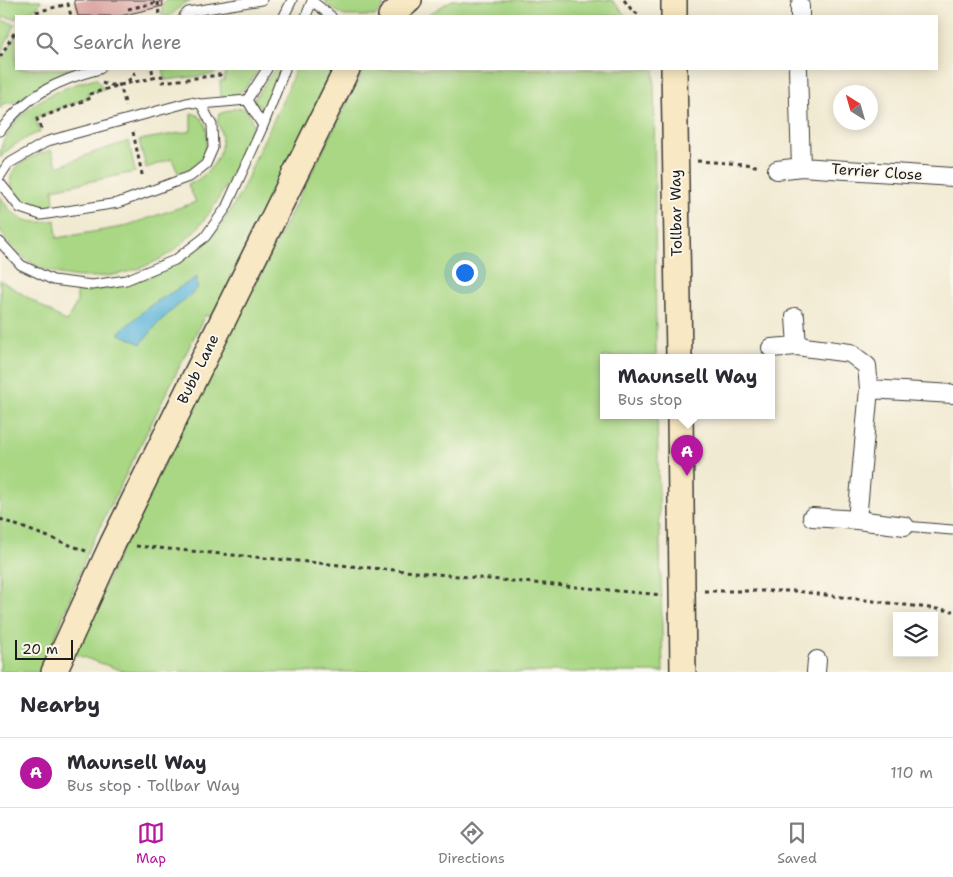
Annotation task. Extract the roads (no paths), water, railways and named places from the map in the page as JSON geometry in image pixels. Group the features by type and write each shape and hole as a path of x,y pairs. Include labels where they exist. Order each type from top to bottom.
{"street":[{"path":"392,15 409,0"},
{"path":"674,0 674,15"},
{"name":"Bubb Lane","path":"54,672 113,543 347,70"},
{"name":"Tollbar Way","path":"674,70 679,354"},
{"path":"798,70 801,167"},
{"name":"Terrier Close","path":"777,170 801,167 953,177"},
{"path":"795,317 797,346"},
{"path":"771,348 797,346 850,353 867,366 869,389 857,520"},
{"path":"869,389 953,394"},
{"path":"680,419 692,594 683,672"},
{"path":"812,517 906,526"}],"lane":[{"path":"185,15 188,12 262,0"},
{"path":"284,15 292,0"},
{"path":"306,15 312,1 330,15"},
{"path":"0,131 26,102 48,88 69,78 97,70"},
{"path":"247,100 266,70"},
{"path":"0,242 20,265 53,280 92,285 126,280 175,260 205,237 226,208 263,126 285,70"},
{"path":"0,176 8,164 48,141 190,102 201,104 247,100"},
{"path":"247,100 263,126"},
{"path":"0,183 20,208 41,215 118,203 191,176 206,164 213,148 212,126 201,104"},
{"path":"906,526 952,530"}],"water":[{"path":"197,277 197,289 159,322 141,344 118,333 151,305"}],"place":[{"name":"Maunsell Way","path":"687,476"}]}
